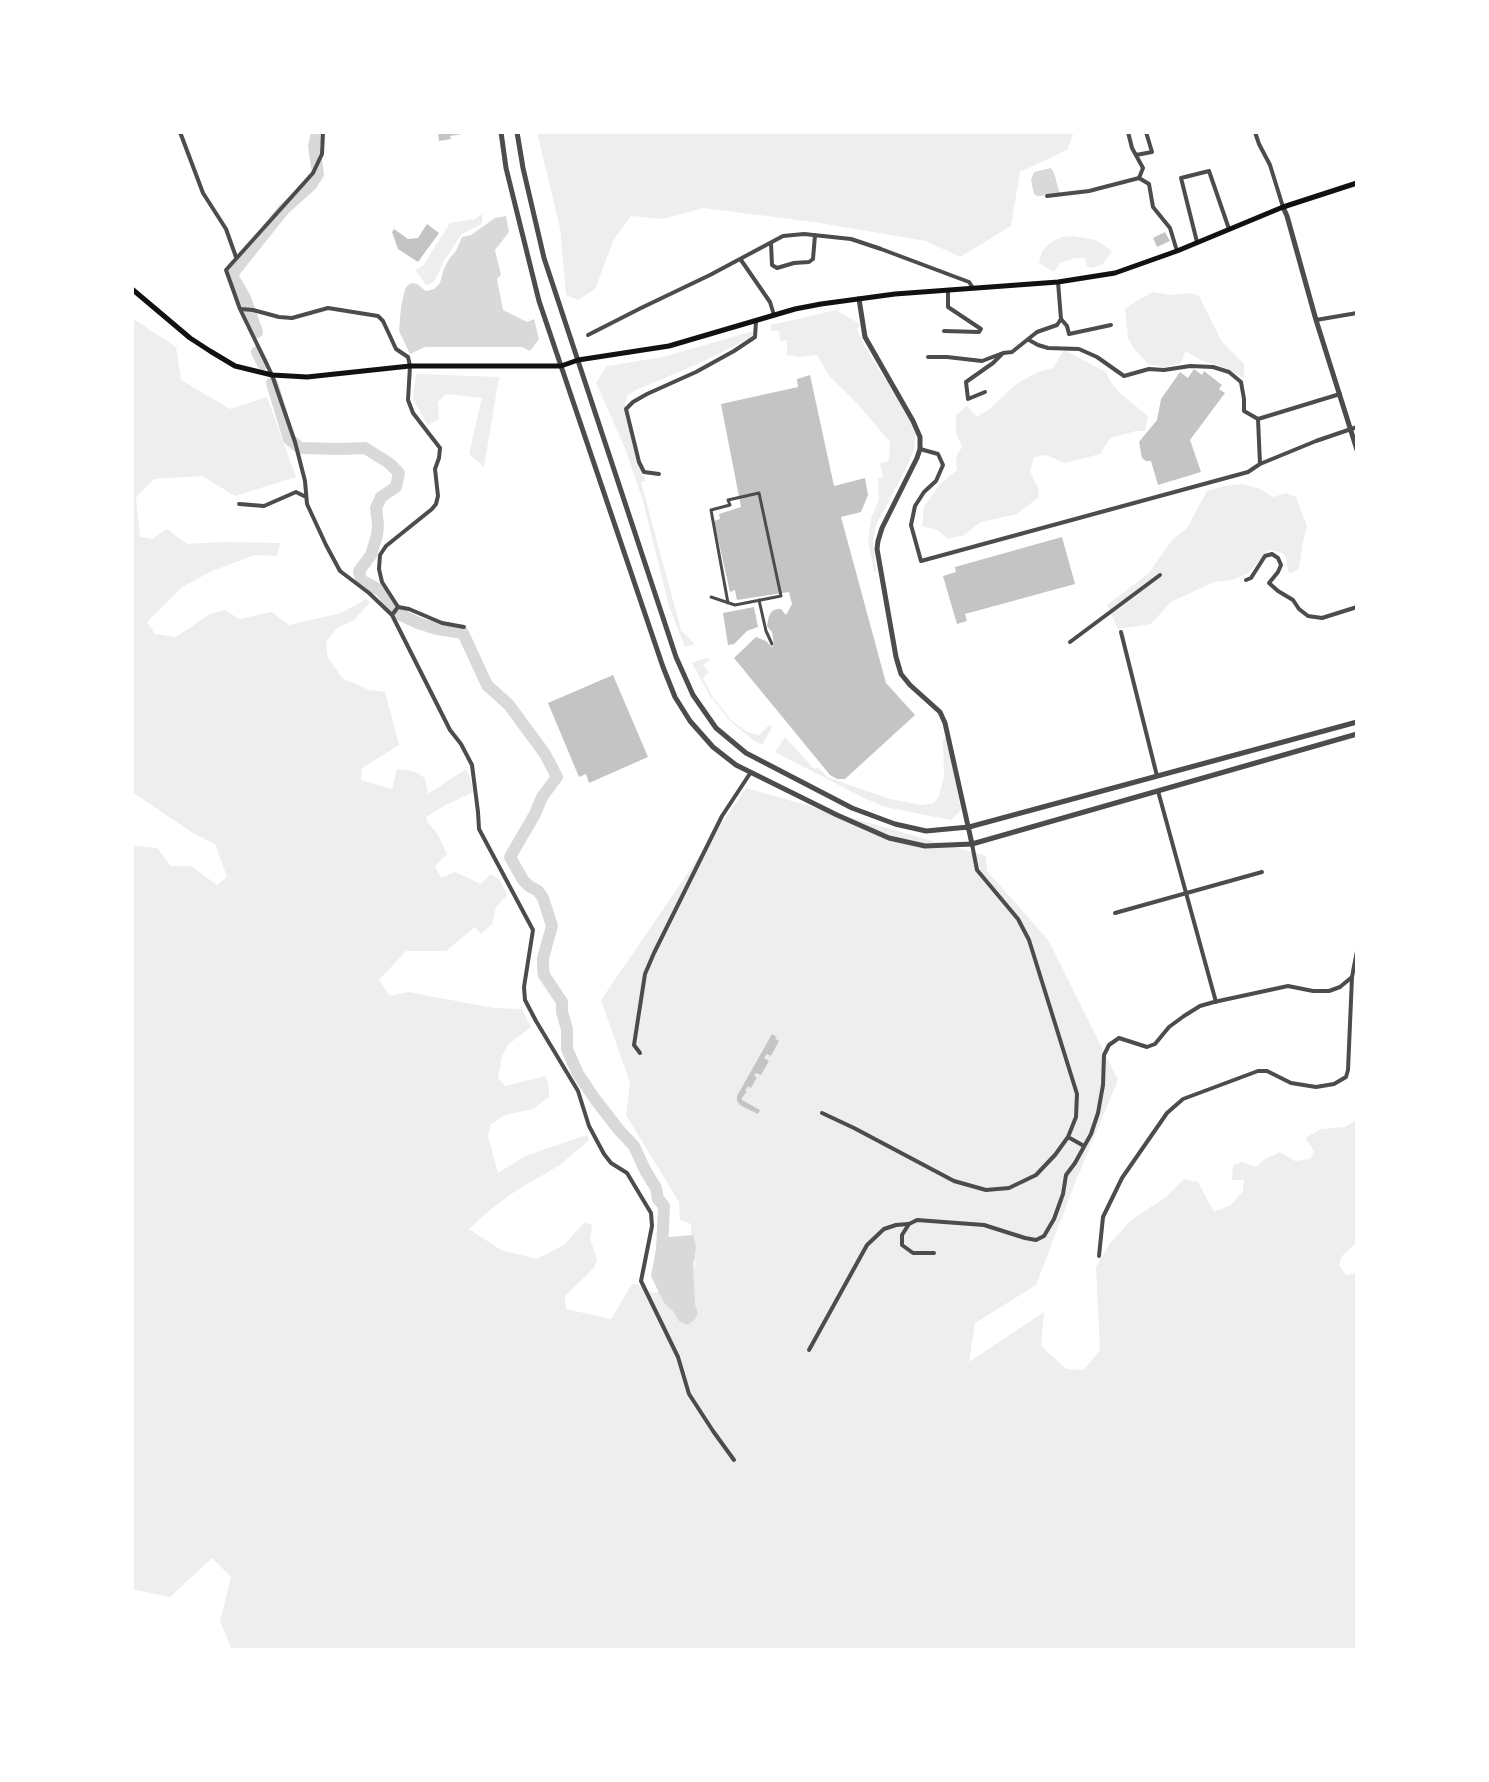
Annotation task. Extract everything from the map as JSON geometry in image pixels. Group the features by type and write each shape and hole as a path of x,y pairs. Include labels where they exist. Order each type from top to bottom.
{"main road":[{"path":"132,289 190,338 210,351 235,366 272,375 307,377 410,366 561,366 578,360 669,346 804,308 859,299 1059,282 1115,273 1177,251 1283,207 1357,183"}],"street":[{"path":"180,132 203,193 226,229 236,258"},
{"path":"323,132 322,154 313,173 226,270 240,309 272,375 295,442 305,481 307,504 340,571 369,593 392,615 450,730 461,744 472,765 479,829 533,930 524,987 525,1000 578,1091 589,1126 604,1154 612,1163 627,1173 651,1213 652,1226 640,1281 676,1352 689,1394 734,1460"},
{"path":"501,132 507,168 539,301 663,667 675,697 690,721 713,747 736,765 889,838 925,846 972,844 1357,734"},
{"path":"517,132 544,258 676,657 693,695 716,728 746,753 852,808 895,824 926,831 969,827 1357,722"},
{"path":"1128,132 1132,148 1143,168 1139,178"},
{"path":"1136,155 1152,152 1146,132"},
{"path":"1255,132 1270,165 1316,320 1340,394 1354,428 1357,450"},
{"path":"1197,242 1181,178 1209,171 1229,229"},
{"path":"1047,196 1089,191 1139,178 1149,184 1153,207 1170,228 1177,251"},
{"path":"588,335 741,260 783,236 804,234 851,239 969,282 973,288"},
{"path":"771,243 772,265 777,268 809,262 813,259 815,235"},
{"path":"741,260 770,302 774,316"},
{"path":"928,357 982,361 1012,352 1037,332 1057,325 1061,320 1059,282"},
{"path":"944,331 979,332 981,328 948,307 948,291"},
{"path":"822,1113 954,1181 992,1190 1009,1188 1036,1174 1055,1155 1068,1137 1076,1117 1077,1094 1029,940 1018,919 977,870 945,723 940,712 901,674 896,657 877,549 882,528 917,458 920,437 865,337 859,299"},
{"path":"240,309 292,318 328,308 378,316 383,321 396,349 408,357 410,366 408,400 413,413 440,448 440,458 435,469 438,496 436,504 387,546 380,555 379,568 382,582 398,607 409,609 442,624 464,627"},
{"path":"1316,320 1357,313"},
{"path":"1061,320 1068,326 1069,334 1111,325"},
{"path":"659,474 644,472 639,462 626,409 647,394 696,372 755,337 756,321"},
{"path":"1029,340 1048,348 1080,349 1097,357 1125,376 1149,369 1164,370 1190,366 1213,367 1229,372 1241,382 1244,411 1258,419 1340,394"},
{"path":"985,392 968,399 966,382 1003,353"},
{"path":"1258,419 1260,464"},
{"path":"920,449 938,454 943,465 936,481 924,492 915,506 911,525 921,561 1248,471 1260,464 1354,428"},
{"path":"239,504 264,507 296,492 306,497"},
{"path":"711,597 728,603 735,605 781,596 759,493 728,500 729,505 711,510 728,603"},
{"path":"1246,580 1251,578 1265,556 1272,554 1278,558 1281,565 1269,583 1293,600 1308,616 1322,618 1357,607"},
{"path":"1070,642 1160,575"},
{"path":"759,600 766,631 772,644"},
{"path":"392,615 398,607"},
{"path":"1121,632 1156,776"},
{"path":"640,1053 634,1045 645,974 722,816 751,772"},
{"path":"1158,791 1216,1002"},
{"path":"1115,913 1262,872"},
{"path":"1099,1256 1102,1217 1118,1186 1167,1113 1183,1099 1258,1071 1267,1071 1291,1083 1316,1088 1334,1084 1346,1077 1352,978 1357,951"},
{"path":"809,1350 867,1245 884,1229 909,1224 916,1220 984,1225 1036,1240 1044,1236 1054,1219 1063,1194 1066,1175 1091,1134 1098,1113 1103,1084 1104,1055 1109,1045 1119,1038 1147,1047 1155,1044 1169,1027 1200,1006 1288,986 1313,991 1329,991 1340,987 1352,978"},
{"path":"1068,1137 1084,1146"},
{"path":"909,1224 902,1235 902,1245 913,1253 934,1253"}],"shaded area":[{"path":"537,132 1074,132 1067,150 1020,172 1011,226 960,257 926,241 814,222 703,208 662,219 631,216 614,239 595,289 578,300 566,295 560,228"},
{"path":"1051,168 1060,194 1037,196 1034,194 1031,180 1034,172"},
{"path":"482,214 482,224 462,234 445,259 434,282 426,285 415,270 423,266 450,223 475,219"},
{"path":"506,216 509,232 495,250 501,275 497,279 503,310 527,322 534,319 539,339 530,351 522,347 425,347 410,354 399,331 405,289 412,283 426,291 434,289 440,283 443,271 462,237 471,235 495,218"},
{"path":"1072,236 1096,240 1112,251 1103,264 1093,268 1087,266 1085,258 1075,258 1060,263 1054,272 1039,263 1042,251 1050,243 1062,237"},
{"path":"1153,292 1170,295 1191,293 1199,296 1222,342 1244,364 1244,378 1226,368 1200,360 1186,351 1180,364 1164,367 1148,364 1128,338 1125,309"},
{"path":"836,310 860,324 857,329 866,349 894,393 916,434 909,462 876,525 873,541 876,571 874,572 868,540 871,519 879,499 878,478 883,477 880,463 889,461 890,442 855,401 830,377 817,355 799,357 787,355 787,340 780,341 779,331 771,331 771,325"},
{"path":"132,318 176,347 181,380 230,409 267,397 296,477 235,496 202,476 154,479 136,497 140,537 152,539 167,529 187,544 280,543 277,556 255,555 212,571 182,587 147,622 155,634 176,637 210,614 224,610 240,619 272,612 289,625 341,613 366,599 370,602 354,620 337,628 326,642 328,658 342,678 369,690 385,692 399,745 362,768 361,780 392,789 397,769 413,771 425,778 428,794 466,769 470,777 473,792 426,817 447,854 435,866 441,878 455,872 481,884 491,874 500,880 507,895 496,907 492,924 481,934 475,927 446,951 406,951 379,980 390,996 408,992 494,1008 522,1009 531,1027 509,1044 502,1056 498,1078 505,1086 545,1076 548,1082 549,1097 533,1109 505,1115 490,1125 488,1136 498,1173 525,1156 587,1135 589,1140 560,1165 517,1190 491,1209 469,1229 501,1250 537,1259 564,1245 585,1222 592,1225 590,1239 597,1259 594,1268 565,1296 566,1309 611,1319 632,1284 637,1284 652,1293 665,1291 680,1251 697,1267 692,1255 691,1224 680,1220 679,1202 626,1115 630,1083 601,1000 746,788 986,856 987,871 1049,941 1118,1080 1036,1285 975,1323 969,1362 1044,1312 1041,1346 1066,1369 1084,1370 1100,1350 1096,1267 1110,1243 1131,1220 1166,1197 1184,1179 1198,1182 1214,1212 1231,1205 1243,1191 1244,1180 1232,1180 1233,1165 1242,1162 1256,1167 1265,1159 1280,1152 1295,1161 1310,1159 1314,1151 1305,1138 1321,1129 1345,1127 1357,1119 1357,1242 1342,1256 1339,1265 1346,1275 1357,1273 1357,1650 232,1650 220,1621 231,1577 212,1558 170,1597 132,1589 132,843 136,846 157,848 171,866 191,866 217,885 227,877 215,844 193,833 132,792"},
{"path":"754,331 752,337 702,362 634,391 628,395 625,403 625,415 637,462 646,481 641,482 681,630 695,644 685,647 669,606 643,501 625,448 596,383 607,366 663,357"},
{"path":"1064,350 1106,372 1112,384 1121,394 1148,416 1145,431 1110,438 1100,454 1065,463 1046,455 1034,457 1030,471 1038,488 1039,497 1017,514 981,522 964,535 948,539 937,530 922,526 924,507 940,484 957,470 956,457 962,447 956,433 956,415 967,406 977,417 990,409 1016,384 1038,372 1053,368"},
{"path":"416,374 499,377 484,467 469,454 482,398 446,394 438,402 439,419 427,425 413,398"},
{"path":"1243,484 1260,489 1273,497 1286,493 1296,497 1307,526 1299,569 1289,574 1286,557 1280,552 1269,550 1248,573 1232,580 1214,582 1171,602 1151,624 1118,629 1107,605 1149,573 1172,540 1187,528 1207,491"},
{"path":"705,658 711,659 703,665 709,672 703,678 712,696 732,721 747,732 759,735 769,725 772,727 762,745 731,722 710,696 692,663"},
{"path":"946,736 961,810 951,820 885,807 775,752 785,737 814,769 818,767 827,777 890,799 922,805 934,803 939,796 944,777 943,741"},
{"path":"693,1235 696,1246 693,1266 695,1305 698,1313 687,1325 679,1321 674,1312 664,1303 651,1276 658,1238"}],"building":[{"path":"438,132 462,132 462,134 439,141"},
{"path":"427,224 439,233 418,262 398,249 392,232 394,229 408,239 418,238"},
{"path":"1165,232 1170,241 1157,247 1153,238"},
{"path":"1194,369 1202,375 1204,371 1222,385 1219,389 1225,393 1190,440 1201,472 1158,485 1151,461 1142,458 1139,442 1157,420 1161,399 1180,372 1188,378"},
{"path":"810,375 834,486 865,478 868,495 861,512 841,517 886,683 915,715 845,779 837,779 830,775 734,658 756,637 766,641 772,647 774,645 772,632 767,626 769,616 777,609 781,609 786,615 792,604 789,592 737,600 735,590 730,592 714,521 720,519 719,514 741,507 721,404 798,387 797,379"},
{"path":"1062,537 1075,584 965,614 967,621 957,624 943,576 956,572 955,567"},
{"path":"754,607 758,627 747,631 734,644 728,645 723,613"},
{"path":"613,675 648,757 589,783 586,774 579,777 548,703"},
{"path":"772,1034 779,1041 771,1056 767,1054 764,1058 769,1061 761,1075 756,1073 754,1076 757,1077 751,1088 748,1086 742,1098 760,1110 758,1114 740,1105 737,1096"}],"waterway":[{"path":"257,332 233,273 284,209 311,185 318,174 314,146 317,132"},
{"path":"257,352 263,364"},
{"path":"272,383 289,439 300,448 365,448 389,463 399,473 396,487 381,497 376,508 377,535 371,555 359,571 361,580 381,591 399,614 437,629 463,633 487,685 509,705 545,754 557,777 542,797 535,814 510,857 523,880 538,891 543,898 552,926 543,958 544,975 562,1002 562,1012 567,1029 567,1049 578,1074 619,1130 634,1146 656,1188 658,1199 664,1206 662,1249"}]}
